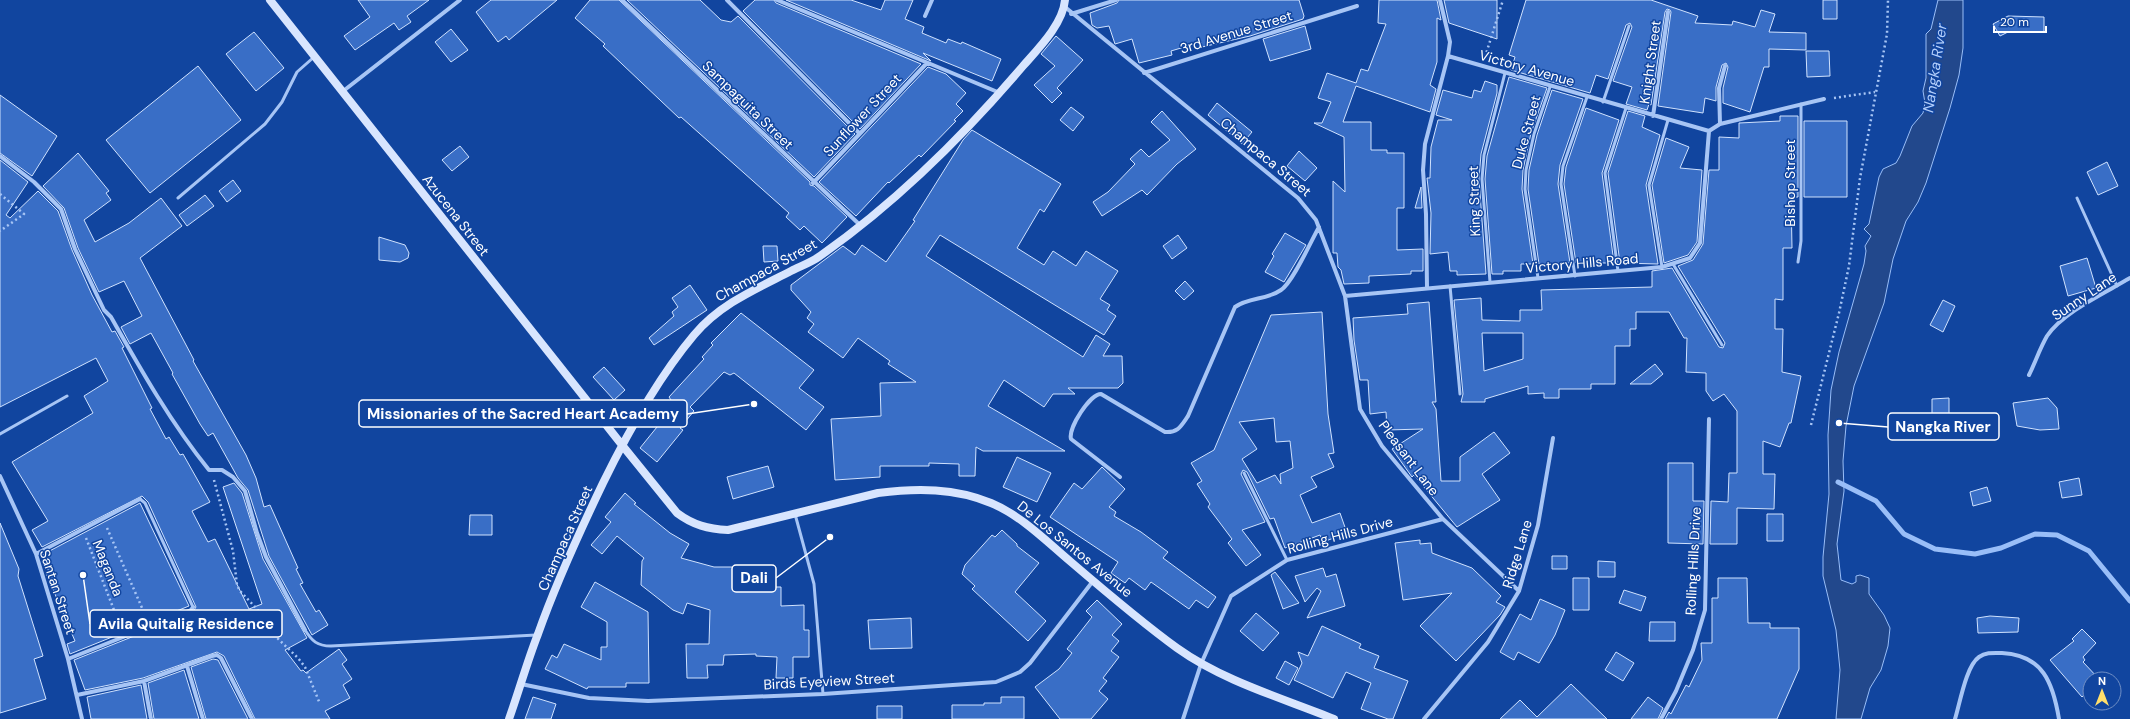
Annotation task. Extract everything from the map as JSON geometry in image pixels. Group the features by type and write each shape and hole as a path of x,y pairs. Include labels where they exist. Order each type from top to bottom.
{"street":[{"name":"Azucena Street","path":"270,0 622,445"},
{"path":"342,92 460,0"},
{"name":"Sampaguita Street","path":"622,0 813,183 860,225"},
{"path":"727,0 859,133"},
{"path":"777,0 1000,93"},
{"path":"925,16 932,0"},
{"path":"1071,14 1116,0"},
{"path":"1427,288 1426,214 1423,170 1425,144 1448,56 1450,42 1440,0"},
{"name":"Champaca Street","path":"1065,4 1071,14 1298,198 1316,220 1345,296 1360,409"},
{"name":"Champaca Street","path":"509,719 537,635 575,544 622,445 658,385 693,336 711,316 732,302 819,257 860,225 941,154 1000,93 1048,37 1065,4"},
{"name":"3rd Avenue Street","path":"1144,73 1357,6"},
{"name":"Knight Street","path":"1653,116 1668,12"},
{"name":"Victory Avenue","path":"1448,56 1587,98 1709,131"},
{"name":"Sunflower Street","path":"813,183 927,63"},
{"path":"1720,124 1719,88 1725,66"},
{"path":"1709,131 1720,124 1801,104 1824,100"},
{"name":"Victory Hills Road","path":"1345,296 1662,267 1690,258 1700,243 1709,131"},
{"path":"0,156 34,182 61,209 75,249 104,310 111,317 153,392 188,443 209,470 222,470 233,477 245,491 257,533 266,557 305,630"},
{"path":"1120,477 1071,439 1071,430 1092,397 1101,394 1165,432 1174,432 1180,429 1188,416 1235,307 1243,301 1270,295 1281,290 1290,278 1319,227"},
{"name":"Sunny Lane","path":"2029,375 2047,337 2056,326 2130,278"},
{"name":"Pleasant Lane","path":"1360,409 1382,446 1442,519"},
{"name":"Rolling Hills Drive","path":"1661,719 1676,691 1693,650 1705,610 1709,419"},
{"name":"Ridge Lane","path":"1424,719 1488,642 1519,591 1538,525 1553,438"},
{"name":"De Los Santos Avenue","path":"622,445 677,513 699,526 715,530 728,530 878,493 918,489 953,492 991,503 1012,514 1177,648 1201,664 1334,719"},
{"name":"Santan Street","path":"0,476 36,554 68,659 81,719"},
{"path":"36,554 102,517 140,499"},
{"path":"1442,519 1519,591"},
{"name":"Rolling Hills Drive","path":"1184,719 1201,664 1231,596 1287,560 1442,519"},
{"name":"Birds Eyeview Street","path":"521,684 565,694 617,701 823,694 984,683 1009,678 1020,672 1030,663 1093,581"},
{"path":"68,659 191,610 193,607"},
{"path":"1955,719 1970,668 1978,658 1989,653 2016,654 2035,662 2044,672 2052,690 2060,719"},
{"path":"77,695 144,681 212,656 217,656 221,658 252,719"},
{"path":"187,666 202,719"},
{"path":"144,681 151,719"}],"lane":[{"path":"1603,102 1630,26"},
{"path":"178,198 265,124 282,102 297,72 314,57"},
{"name":"King Street","path":"1490,282 1482,179 1484,155 1505,73"},
{"name":"Duke Street","path":"1538,278 1525,189 1526,170 1534,134 1550,86"},
{"path":"1576,276 1561,184 1563,166 1587,98"},
{"name":"Bishop Street","path":"1798,262 1801,241 1801,104"},
{"path":"1618,271 1605,173 1626,108"},
{"path":"1662,267 1649,185 1668,120"},
{"path":"2077,198 2116,286"},
{"path":"1673,264 1722,345"},
{"path":"1450,286 1460,394"},
{"path":"0,434 67,396"},
{"path":"1244,473 1287,560"},
{"path":"140,499 145,503 193,607"},
{"path":"795,514 814,584 823,694"},
{"path":"305,630 312,641 317,644 330,646 537,635"}],"path":[{"path":"1482,67 1503,0"},
{"path":"1811,426 1849,266 1860,178 1887,34 1888,0"},
{"path":"1824,100 1875,92"},
{"path":"0,194 24,214 0,230"},
{"path":"209,470 217,484 232,551 237,585 240,591 257,609 271,632 291,650 305,667 320,704"},
{"path":"102,517 150,627"},
{"name":"Maganda","path":"82,528 125,637"}],"water":[{"path":"1938,0 1963,0 1963,48 1959,75 1926,183 1918,202 1906,221 1893,259 1884,303 1854,386 1846,426 1843,461 1844,491 1837,544 1841,580 1852,584 1856,582 1856,576 1860,575 1869,578 1869,594 1884,615 1890,628 1888,646 1881,670 1870,688 1861,719 1836,719 1840,670 1836,630 1823,576 1823,557 1829,494 1828,435 1831,390 1839,352 1864,264 1866,251 1865,246 1871,236 1864,229 1869,224 1879,177 1883,169 1896,163 1912,126 1923,113 1925,103 1923,91 1926,78 1926,34 1931,29"}],"building":[{"path":"358,0 429,0 407,16 411,22 399,30 394,23 355,50 344,36 370,17"},
{"path":"491,0 557,0 509,40 506,36 498,42 476,12"},
{"path":"590,0 619,0 810,182 810,185 814,186 847,217 822,243 804,226 800,230 786,217 789,213 681,117 679,118 603,46 605,44 575,18"},
{"path":"627,0 700,0 721,20 731,22 738,16 855,134 814,177"},
{"path":"755,0 774,0 776,3 921,64 860,129 743,11"},
{"path":"786,0 851,0 881,10 885,0 913,0 905,19 924,27 922,33 946,43 948,39 961,44 962,42 1001,59 992,81 923,53 931,61"},
{"path":"1119,0 1299,0 1304,16 1303,19 1250,36 1202,47 1201,42 1171,51 1172,55 1139,63 1132,39 1115,44 1109,26 1097,28 1092,25 1090,13 1117,3"},
{"path":"1379,0 1437,0 1441,20 1437,18 1437,62 1430,85 1436,89 1430,112 1356,86 1343,122 1371,122 1371,150 1387,150 1387,153 1404,153 1404,208 1397,208 1397,250 1423,249 1423,271 1411,271 1411,274 1369,276 1369,283 1344,284 1341,270 1338,267 1337,253 1333,253 1333,181 1345,192 1344,137 1314,123 1322,123 1331,102 1318,98 1327,73 1356,83 1361,69 1368,71 1386,24 1378,23"},
{"path":"1444,0 1497,0 1497,39 1449,23"},
{"path":"1526,0 1651,0 1698,16 1695,23 1732,25 1733,21 1755,27 1761,10 1775,14 1769,32 1806,33 1806,50 1769,49 1769,67 1764,67 1750,112 1723,103 1723,88 1728,67 1726,63 1722,65 1716,87 1716,101 1705,98 1703,113 1658,106 1671,12 1667,9 1665,12 1651,105 1649,104 1647,110 1626,104 1632,87 1613,81 1632,27 1630,23 1626,25 1608,79 1596,75 1590,93 1511,70 1515,57 1509,55"},
{"path":"1823,0 1837,0 1837,19 1823,19"},
{"path":"2008,16 2044,17 2044,32 2008,32 2000,36 1993,24"},
{"path":"1305,26 1311,49 1270,61 1263,39"},
{"path":"451,29 468,50 451,62 435,42"},
{"path":"254,32 284,68 256,91 226,54"},
{"path":"1056,36 1083,60 1057,88 1062,93 1052,103 1034,85 1055,66 1041,54"},
{"path":"1806,51 1829,51 1830,76 1807,77"},
{"path":"198,66 241,120 150,193 106,140"},
{"path":"928,67 946,74 966,93 956,104 963,111 954,120 956,121 921,157 919,155 889,183 888,182 856,216 819,182"},
{"path":"1509,77 1547,88 1531,133 1523,170 1522,189 1533,264 1521,264 1521,271 1503,271 1503,274 1492,274 1485,179 1487,156"},
{"path":"1485,81 1497,85 1497,93 1481,154 1479,179 1486,274 1457,275 1457,271 1450,271 1448,252 1430,254 1431,213 1427,178 1430,178 1431,147 1438,120 1452,120 1436,115 1443,90 1472,98 1474,90 1481,92"},
{"path":"1552,90 1583,99 1560,165 1558,184 1570,263 1539,264 1528,189 1529,170 1537,135"},
{"path":"0,95 57,136 32,176 0,153"},
{"path":"1217,103 1252,132 1242,144 1208,115"},
{"path":"1071,107 1084,117 1073,131 1060,120"},
{"path":"1586,108 1619,120 1602,173 1614,263 1576,263 1564,184 1566,167"},
{"path":"1162,111 1196,149 1177,164 1147,195 1142,190 1102,216 1093,202 1108,192 1135,164 1130,159 1141,149 1149,157 1170,140 1151,122"},
{"path":"1628,111 1645,116 1642,127 1660,135 1646,185 1658,264 1620,263 1608,173"},
{"path":"1780,116 1798,116 1798,197 1791,197 1792,248 1783,248 1783,300 1775,299 1775,329 1783,329 1782,372 1801,376 1791,423 1789,423 1780,447 1763,441 1763,474 1775,474 1774,509 1737,508 1737,544 1710,544 1711,501 1728,502 1729,473 1737,473 1737,411 1724,394 1713,401 1706,391 1706,373 1686,372 1687,338 1684,338 1669,312 1636,312 1636,329 1630,329 1630,346 1615,346 1615,384 1591,384 1591,389 1559,389 1559,398 1544,398 1544,393 1528,394 1528,386 1485,399 1485,402 1461,402 1463,394 1454,300 1481,298 1482,320 1520,321 1520,310 1542,310 1541,290 1652,287 1652,271 1672,268 1719,347 1723,348 1725,343 1678,266 1693,260 1703,244 1709,170 1719,170 1719,137 1739,138 1739,123 1780,121","holes":["1482,333 1523,333 1523,359 1484,371"]},
{"path":"1804,121 1847,121 1847,197 1804,197"},
{"path":"972,130 1061,184 1044,212 1040,209 1017,248 1044,265 1053,251 1076,266 1086,251 1118,271 1100,299 1110,305 1107,310 1116,316 1104,335 940,235 926,256 1083,357 1096,335 1110,344 1103,356 1122,356 1123,383 1118,388 1068,388 1075,394 1053,394 1044,407 1004,380 988,406 1065,451 983,451 976,447 975,476 959,476 959,464 929,463 929,466 880,466 880,477 835,480 831,419 881,416 880,383 916,382 888,364 890,361 858,338 843,358 808,332 814,324 807,318 811,312 791,290 791,285 843,246 855,255 862,245 886,262 915,221 913,220 963,140"},
{"path":"1666,138 1689,147 1680,168 1702,170 1697,242 1688,255 1664,263 1652,185"},
{"path":"460,146 469,157 452,171 442,160"},
{"path":"1299,151 1317,168 1305,181 1287,166"},
{"path":"78,153 109,191 106,193 111,200 84,220 95,242 129,223 161,198 182,226 140,258 194,360 193,361 246,455 256,478 264,507 270,505 298,568 296,569 303,583 300,584 316,612 319,610 328,625 312,635 269,556 248,490 238,478 213,433 208,436 200,424 151,333 130,344 121,327 142,316 124,281 99,292 78,248 64,208 43,186"},
{"path":"0,160 28,182 6,215 10,218 38,191 58,211 72,250 92,295 112,332 115,331 124,347 122,348 152,408 150,409 166,439 169,437 180,455 183,454 210,502 192,511 208,542 215,539 249,609 262,604 223,487 234,483 242,493 263,559 307,638 285,650 301,671 303,670 306,673 339,649 347,660 342,664 352,679 343,685 350,698 325,711 330,719 255,719 224,656 217,652 143,678 85,690 74,660 192,613 196,607 148,502 142,496 42,547 32,530 48,521 12,462 93,413 84,396 108,381 96,358 0,407"},
{"path":"2107,162 2118,186 2098,195 2087,172"},
{"path":"233,180 241,191 227,202 219,191"},
{"path":"1421,187 1422,208 1415,208"},
{"path":"205,195 214,206 187,226 179,215"},
{"path":"1285,233 1306,245 1284,282 1265,272 1274,256 1272,254"},
{"path":"1178,235 1187,248 1172,259 1163,246"},
{"path":"379,237 405,245 409,253 408,258 400,262 379,260"},
{"path":"763,246 777,246 778,261 764,262"},
{"path":"2087,258 2096,288 2068,296 2060,266"},
{"path":"1185,281 1194,291 1184,300 1175,291"},
{"path":"690,285 707,310 654,345 649,338 674,316 672,312 678,307 672,298"},
{"path":"1943,300 1955,306 1943,332 1930,325"},
{"path":"1429,302 1436,402 1432,402 1436,409 1441,481 1460,481 1460,457 1494,432 1510,453 1482,474 1500,500 1457,527 1414,475 1412,477 1392,449 1423,429 1387,430 1386,412 1370,414 1368,380 1360,380 1354,340 1353,318 1408,314 1407,304"},
{"path":"1322,312 1328,414 1334,453 1328,454 1334,467 1311,477 1317,487 1300,495 1312,523 1340,513 1347,533 1323,542 1320,535 1285,548 1274,518 1270,519 1247,472 1243,470 1241,474 1265,522 1242,530 1261,555 1246,566 1228,543 1232,539 1208,507 1210,504 1197,484 1202,481 1191,463 1214,450 1271,315","holes":["1274,418 1276,442 1290,441 1293,468 1280,474 1281,484 1275,475 1257,483 1242,459 1257,449 1239,422"]},
{"path":"741,313 814,370 799,388 824,407 806,430 734,373 730,375 724,372 690,407 694,411 680,428 683,430 657,462 640,448 657,427 654,425 664,413 662,411 671,400 669,397 704,359 702,357 713,345 711,343"},
{"path":"1655,364 1663,374 1651,384 1630,384"},
{"path":"604,367 625,390 614,400 593,377"},
{"path":"1949,398 1949,432 1932,432 1932,399"},
{"path":"2048,398 2057,408 2059,429 2040,430 2017,426 2013,403"},
{"path":"1017,457 1051,473 1037,502 1003,487"},
{"path":"1668,463 1693,463 1693,501 1704,501 1703,544 1668,543"},
{"path":"768,466 774,487 733,499 727,477"},
{"path":"1102,467 1125,489 1109,507 1116,512 1114,516 1141,532 1168,552 1163,558 1216,597 1208,608 1196,600 1189,609 1151,582 1145,590 1129,578 1125,583 1111,573 1118,562 1050,517 1074,483 1082,489"},
{"path":"2079,478 2082,495 2062,498 2059,482"},
{"path":"1987,487 1991,501 1973,506 1970,492"},
{"path":"625,493 636,503 634,504 670,533 689,544 681,558 714,567 740,567 740,572 758,572 758,587 781,587 781,606 804,605 804,630 809,630 809,657 793,657 793,678 776,678 777,657 756,656 756,654 724,655 723,665 707,665 708,678 687,678 686,644 709,644 710,610 687,603 683,614 673,610 641,585 642,561 644,558 617,536 602,554 591,545 611,522 605,517"},
{"path":"140,503 189,606 70,654 67,644 75,641 46,573 49,572 42,555"},
{"path":"1767,514 1783,514 1783,541 1767,541"},
{"path":"470,515 492,515 492,535 469,535"},
{"path":"0,523 19,569 18,576 43,656 34,659 46,699 0,713"},
{"path":"1002,530 1017,544 1017,546 1039,563 1015,592 1046,621 1028,641 972,589 975,586 962,574 965,565 992,535 995,537"},
{"path":"1420,540 1420,544 1431,543 1432,553 1472,568 1501,596 1496,602 1505,607 1500,615 1456,661 1420,626 1452,593 1403,600 1395,543"},
{"path":"1552,556 1567,556 1567,569 1552,569"},
{"path":"1598,561 1615,562 1615,577 1598,577"},
{"path":"1323,568 1326,577 1336,574 1345,606 1307,618 1321,591 1317,588 1305,602 1295,576"},
{"path":"1275,572 1299,603 1283,609 1271,575"},
{"path":"1573,578 1589,578 1589,610 1573,610"},
{"path":"1718,578 1747,578 1748,623 1770,623 1770,628 1799,628 1799,669 1777,719 1665,719 1669,712 1671,714 1686,685 1689,687 1702,660 1701,643 1712,643 1712,598 1718,598"},
{"path":"595,582 648,612 649,683 626,683 626,687 588,687 587,689 545,669 552,655 557,658 564,644 601,660 601,647 607,647 607,622 581,607"},
{"path":"1624,590 1646,597 1641,611 1619,603"},
{"path":"1540,599 1565,610 1555,635 1539,663 1518,652 1514,660 1500,652 1520,614 1531,620"},
{"path":"1097,600 1122,624 1112,635 1119,641 1111,651 1119,657 1103,678 1107,681 1099,691 1108,699 1091,719 1060,719 1035,687 1059,669 1072,653 1067,649 1092,617 1086,611"},
{"path":"1256,613 1279,633 1263,651 1240,631"},
{"path":"1990,616 2019,618 2018,632 1978,633 1977,618"},
{"path":"911,618 912,648 870,649 868,620"},
{"path":"1650,622 1675,622 1675,641 1649,641"},
{"path":"1322,626 1361,644 1359,648 1379,656 1374,668 1408,681 1393,719 1388,719 1361,709 1371,683 1346,672 1333,698 1294,680 1302,663 1298,652 1308,656"},
{"path":"2082,629 2096,643 2083,657 2085,660 2083,662 2091,671 2082,671 2082,697 2050,660 2074,641 2072,639"},
{"path":"1616,652 1634,663 1623,681 1605,670"},
{"path":"213,659 218,660 248,719 206,719 191,667"},
{"path":"1285,661 1298,668 1289,685 1276,678"},
{"path":"184,670 199,719 154,719 148,683"},
{"path":"1571,684 1607,719 1500,719 1520,700 1537,717"},
{"path":"141,685 147,719 91,719 87,697"},
{"path":"533,697 556,704 551,719 525,719"},
{"path":"1001,697 1024,697 1024,719 952,719 952,705 984,705 984,703 1001,703"},
{"path":"1648,697 1663,708 1658,719 1631,719"},
{"path":"877,706 902,706 902,719 877,719"}],"waterway":[{"path":"1838,482 1876,501 1904,534 1935,549 1975,554 2001,548 2035,534 2057,535 2089,551 2130,601"}],"place":[{"name":"Missionaries of the Sacred Heart Academy","path":"754,404"},
{"name":"Nangka River","path":"1839,423"},
{"name":"Dali","path":"830,537"},
{"name":"Avila Quitalig Residence","path":"83,575"}]}
